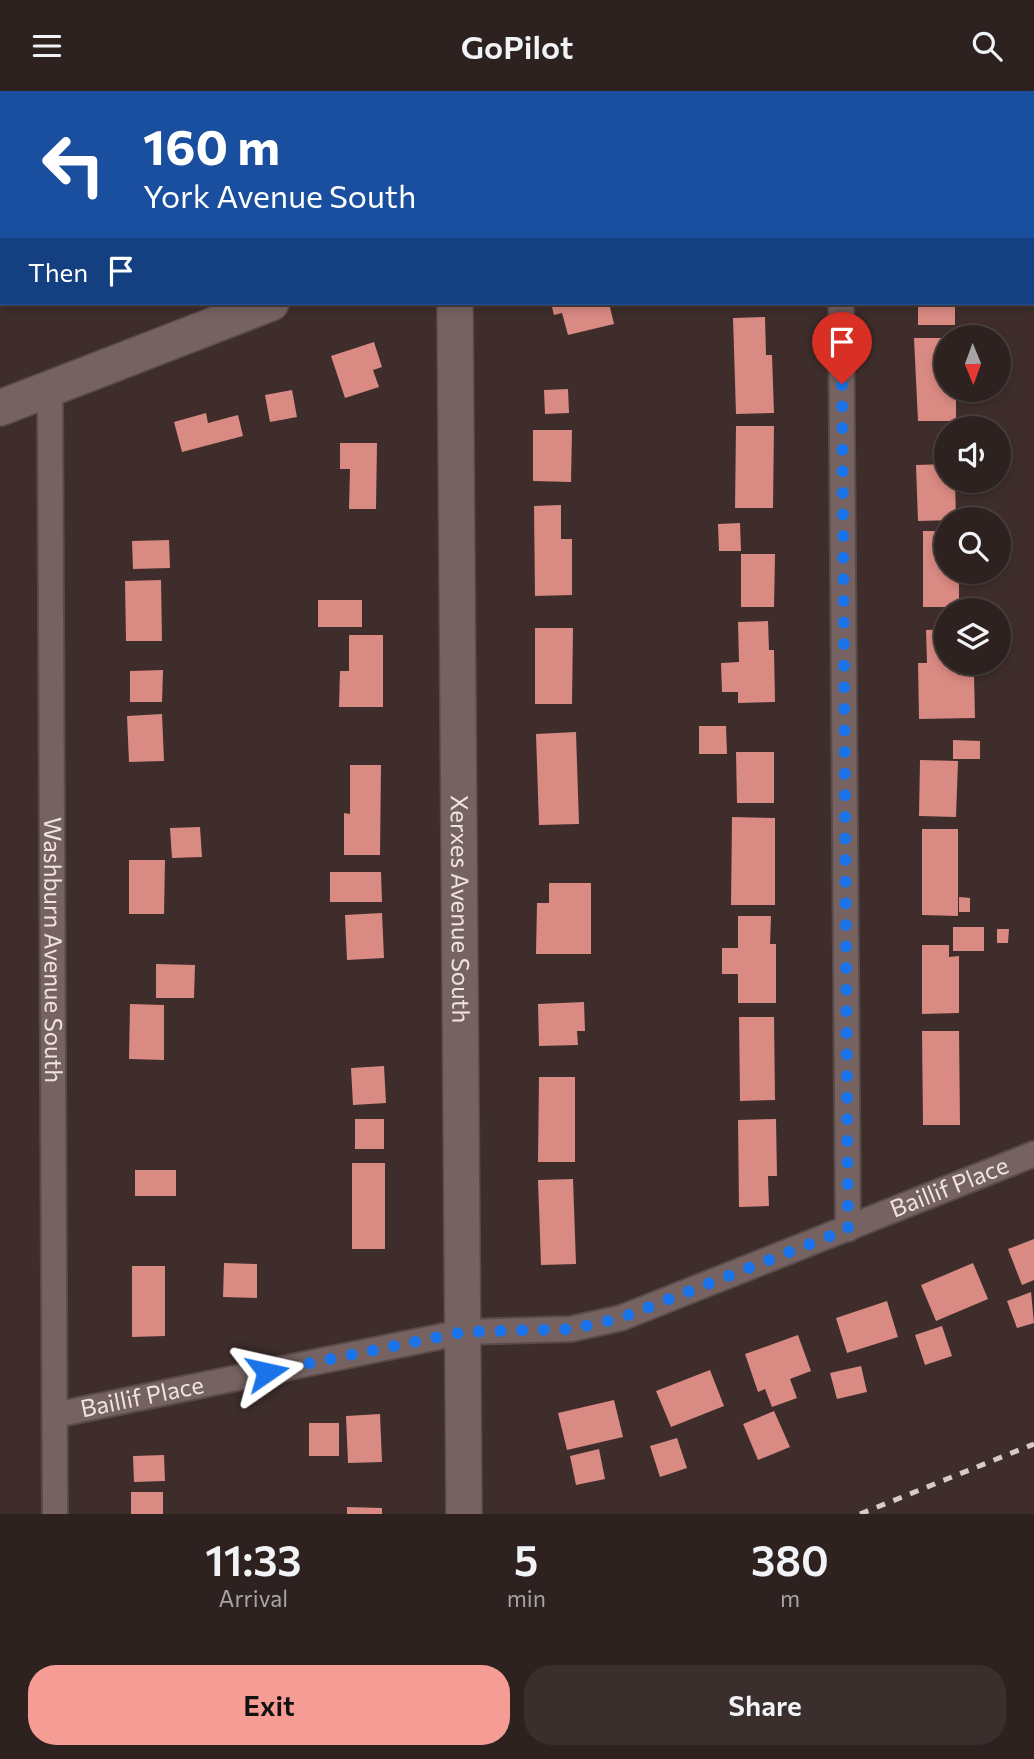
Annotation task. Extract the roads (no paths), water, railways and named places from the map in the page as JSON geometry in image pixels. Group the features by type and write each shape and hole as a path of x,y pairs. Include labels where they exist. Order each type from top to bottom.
{"street":[{"path":"0,408 50,386 266,305"},
{"name":"Xerxes Avenue South","path":"455,305 464,1514"},
{"path":"841,305 848,1229"},
{"name":"Washburn Avenue South","path":"50,386 55,1514"},
{"name":"Baillif Place","path":"55,1415 463,1332 571,1329 621,1318 1034,1154"}],"railway":[{"path":"860,1514 1034,1444"}]}
